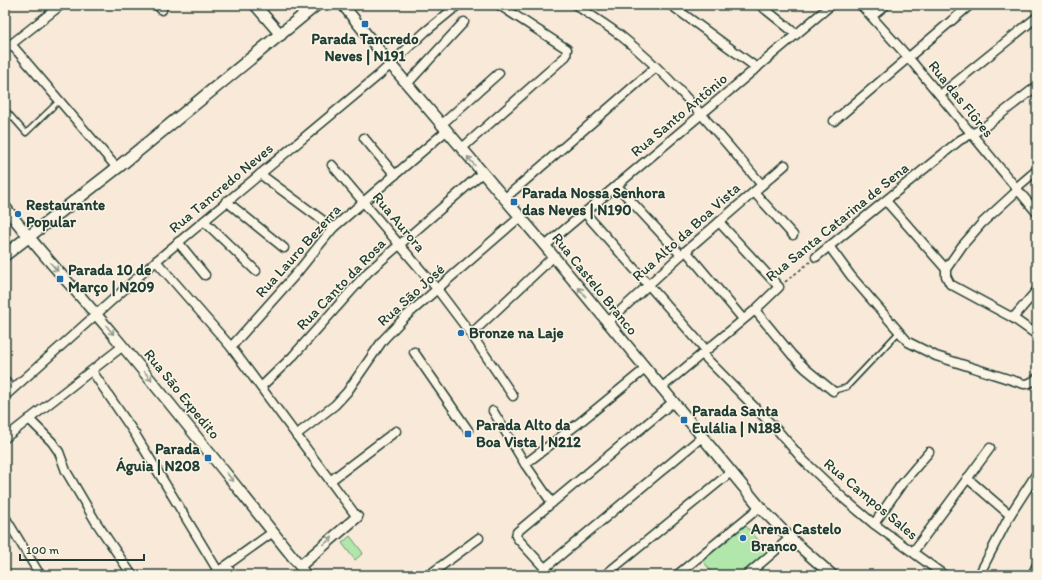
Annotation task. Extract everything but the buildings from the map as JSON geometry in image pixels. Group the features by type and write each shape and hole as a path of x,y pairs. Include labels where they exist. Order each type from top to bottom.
{"main road":[{"path":"5,255 116,168 316,5"}],"street":[{"path":"61,5 8,46 59,101 116,168"},
{"path":"255,5 281,35"},
{"name":"Rua Castelo Branco","path":"342,5 390,65 520,217 760,507 790,538 832,575"},
{"name":"Rua Tancredo Neves","path":"5,396 178,242 390,65 425,32 458,5"},
{"path":"462,149 566,56 567,49 499,5"},
{"path":"576,5 621,36 656,67 702,115 762,185"},
{"path":"672,5 757,68"},
{"path":"760,5 796,34"},
{"name":"Rua Santo Antônio","path":"544,246 702,115 831,5"},
{"name":"Rua das Flôres","path":"861,5 908,57 1037,213"},
{"path":"872,16 886,5"},
{"path":"834,121 970,5"},
{"path":"940,95 1037,17"},
{"path":"407,84 464,22"},
{"path":"504,199 656,67"},
{"name":"Rua Lauro Bezerra","path":"231,347 296,274 333,228 394,175 499,73"},
{"name":"Rua Santa Catarina de Sena","path":"816,257 960,140 983,128 1037,86"},
{"path":"364,138 394,175"},
{"name":"Rua Aurora","path":"332,165 437,289 471,334 513,396"},
{"name":"Rua Alto da Boa Vista","path":"607,322 683,253 785,165"},
{"path":"1037,170 982,223 962,246 946,269 946,276 950,284 1013,318 1037,335"},
{"name":"Rua Canto da Rosa","path":"261,387 293,356 368,272 482,173"},
{"path":"260,174 333,228"},
{"path":"617,186 683,253 743,319"},
{"path":"754,192 793,235"},
{"path":"226,201 284,248"},
{"path":"886,201 946,269"},
{"name":"Rua São Expedito","path":"5,207 28,238 123,346 195,433 307,575"},
{"name":"Rua Campos Sales","path":"584,213 649,285 704,352 779,432 803,460 843,498 874,524 944,575"},
{"name":"Rua São José","path":"296,435 335,405 347,392 383,340 405,317 520,217"},
{"path":"204,221 256,271"},
{"path":"719,222 779,287"},
{"path":"178,242 205,275"},
{"path":"829,246 851,276 908,342 936,356 1024,384 1033,382 1037,378"},
{"path":"471,334 553,257"},
{"path":"156,261 231,347 357,517 300,566"},
{"name":"Rua Santa Catarina de Sena","path":"661,388 755,310 779,287"},
{"path":"1013,318 1037,290"},
{"path":"755,310 792,355 833,391"},
{"path":"5,438 123,346"},
{"path":"414,352 468,430"},
{"path":"525,464 579,423 645,369"},
{"path":"92,371 135,434 215,573 273,532"},
{"path":"551,575 518,539 516,536 519,529 552,504 674,402"},
{"path":"493,411 525,464 552,504"},
{"path":"29,419 52,442 59,452 66,471 96,522 132,575"},
{"path":"330,481 396,431"},
{"path":"545,568 702,437"},
{"path":"913,552 990,448"},
{"path":"874,524 901,485 929,452"},
{"path":"605,575 731,472"},
{"path":"979,575 1010,516 1037,473"},
{"path":"967,478 1010,516"},
{"path":"678,575 760,507"},
{"path":"5,517 40,575"},
{"path":"429,575 479,538"},
{"path":"747,575 790,538"},
{"path":"1032,575 1037,565"},
{"path":"226,566 233,575"}],"lane":[{"path":"5,109 26,133 59,101"},
{"path":"833,391 847,387 899,332"},
{"path":"5,378 14,388"}],"path":[{"name":"Rua Santa Catarina de Sena","path":"779,287 816,257"}],"green space":[{"name":"Arena Castelo Branco","path":"745,525 768,551 739,575 714,575 703,561"},
{"path":"350,536 363,553 355,560 342,543"}],"place":[{"name":"Parada Tancredo Neves | N191","path":"365,24"},
{"name":"Parada Nossa Senhora das Neves | N190","path":"514,202"},
{"name":"Restaurante Popular","path":"18,214"},
{"name":"Parada 10 de Março | N209","path":"60,279"},
{"name":"Bronze na Laje","path":"461,333"},
{"name":"Parada Santa Eulália | N188","path":"684,420"},
{"name":"Parada Alto da Boa Vista | N212","path":"468,434"},
{"name":"Parada Águia | N208","path":"208,458"},
{"name":"Arena Castelo Branco","path":"743,538"}]}
